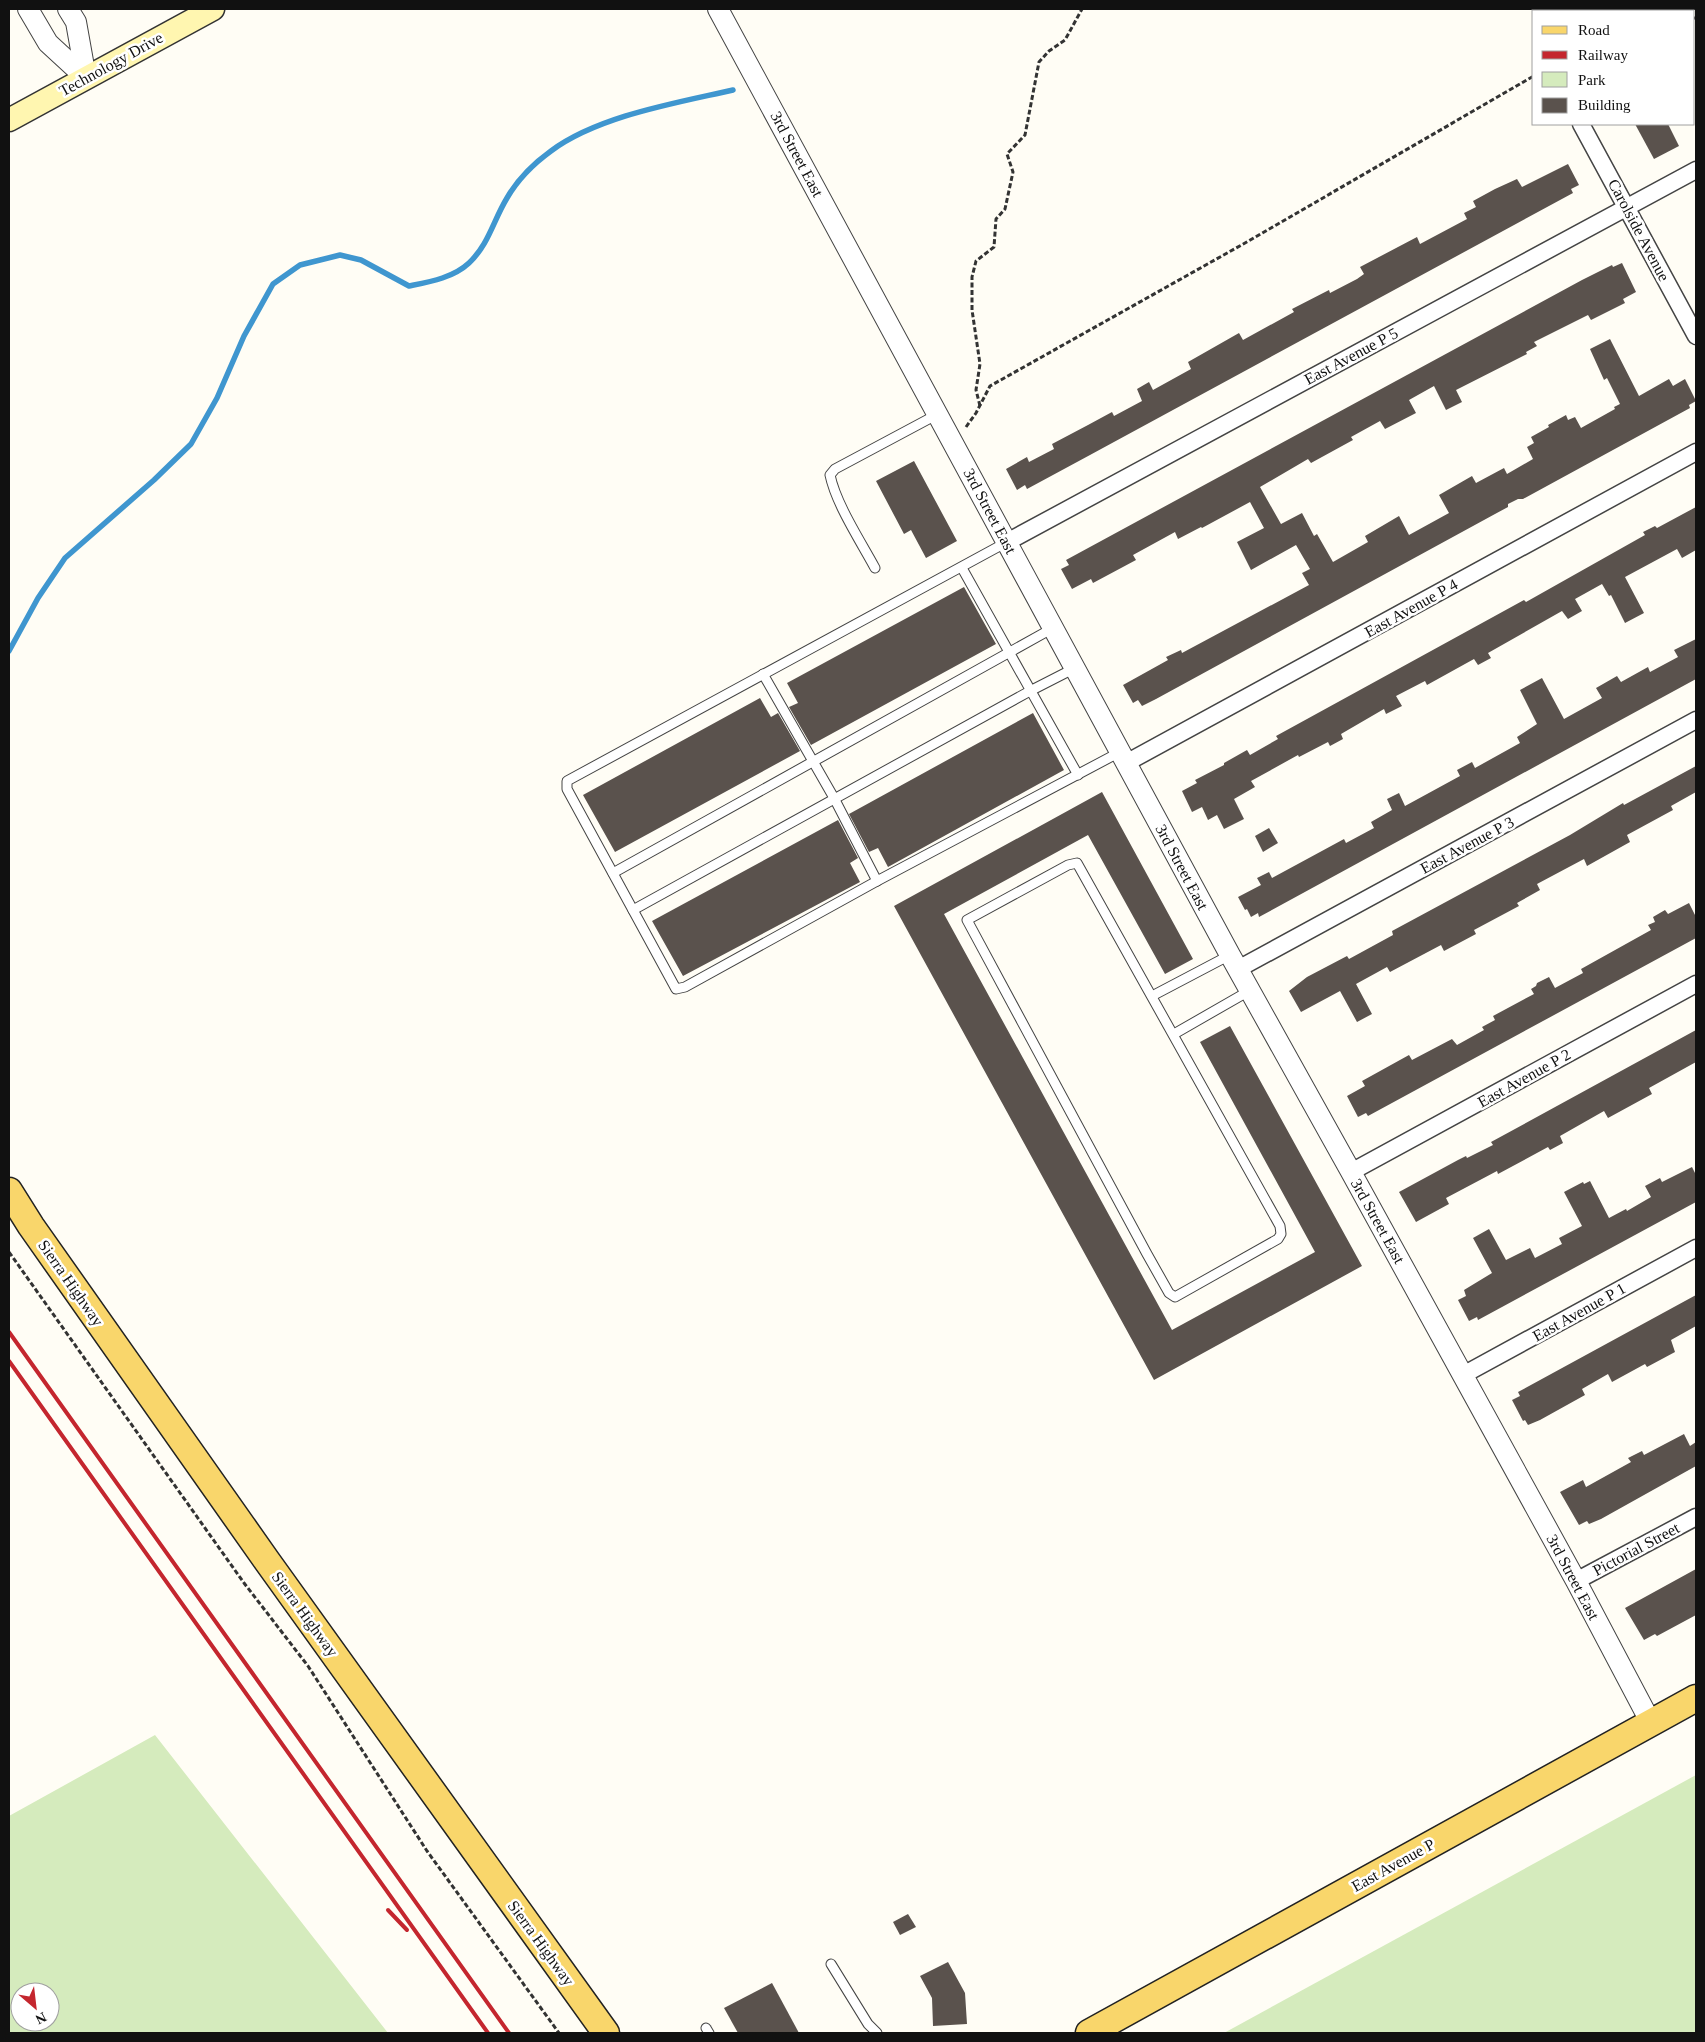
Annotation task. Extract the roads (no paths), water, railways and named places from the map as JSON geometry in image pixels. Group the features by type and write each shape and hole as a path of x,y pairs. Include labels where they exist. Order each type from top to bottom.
{"main road":[{"name":"Technology Drive","path":"9,120 213,9"},
{"name":"Sierra Highway","path":"9,1191 31,1226 266,1561 606,2033"},
{"name":"East Avenue P","path":"1090,2033 1696,1698"}],"street":[{"path":"28,9 48,43 86,78"},
{"path":"68,9 76,22 86,78"},
{"name":"3rd Street East","path":"718,9 1249,990 1352,1172 1651,1723"},
{"name":"Carolside Avenue","path":"1582,125 1696,336"},
{"name":"East Avenue P 5","path":"1006,542 1696,170"},
{"name":"East Avenue P 4","path":"1123,758 1696,452"},
{"name":"East Avenue P 3","path":"1234,962 1696,720"},
{"name":"East Avenue P 2","path":"1352,1172 1696,984"},
{"name":"East Avenue P 1","path":"1462,1375 1696,1248"},
{"name":"Pictorial Street","path":"1576,1582 1696,1517"}],"lane":[{"path":"875,568 839,501 830,475 835,469 938,414"},
{"path":"1006,542 962,568 567,781 567,789 676,989 685,987 878,881 1078,775 1123,758"},
{"path":"962,568 1078,775"},
{"path":"613,873 1053,628"},
{"path":"633,910 1030,690 1075,668"},
{"path":"763,674 834,798 878,881"},
{"path":"1077,863 1174,1034 1280,1226 1281,1234 1278,1239 1175,1297 1169,1294 967,920 1068,865 1077,863"},
{"path":"1152,996 1234,962"},
{"path":"1174,1034 1249,990"},
{"path":"832,1964 868,2024 877,2033"}],"waterway":[{"path":"9,651 38,598 65,558 154,480 191,444 217,398 244,336 273,284 300,265 340,255 361,260 409,286 448,276 463,268 476,256 511,191 521,178 551,151 570,139 614,120 638,112 733,90"}],"railway":[{"path":"9,1332 509,2033"},
{"path":"9,1361 488,2033"},
{"path":"388,1910 407,1930"}]}
